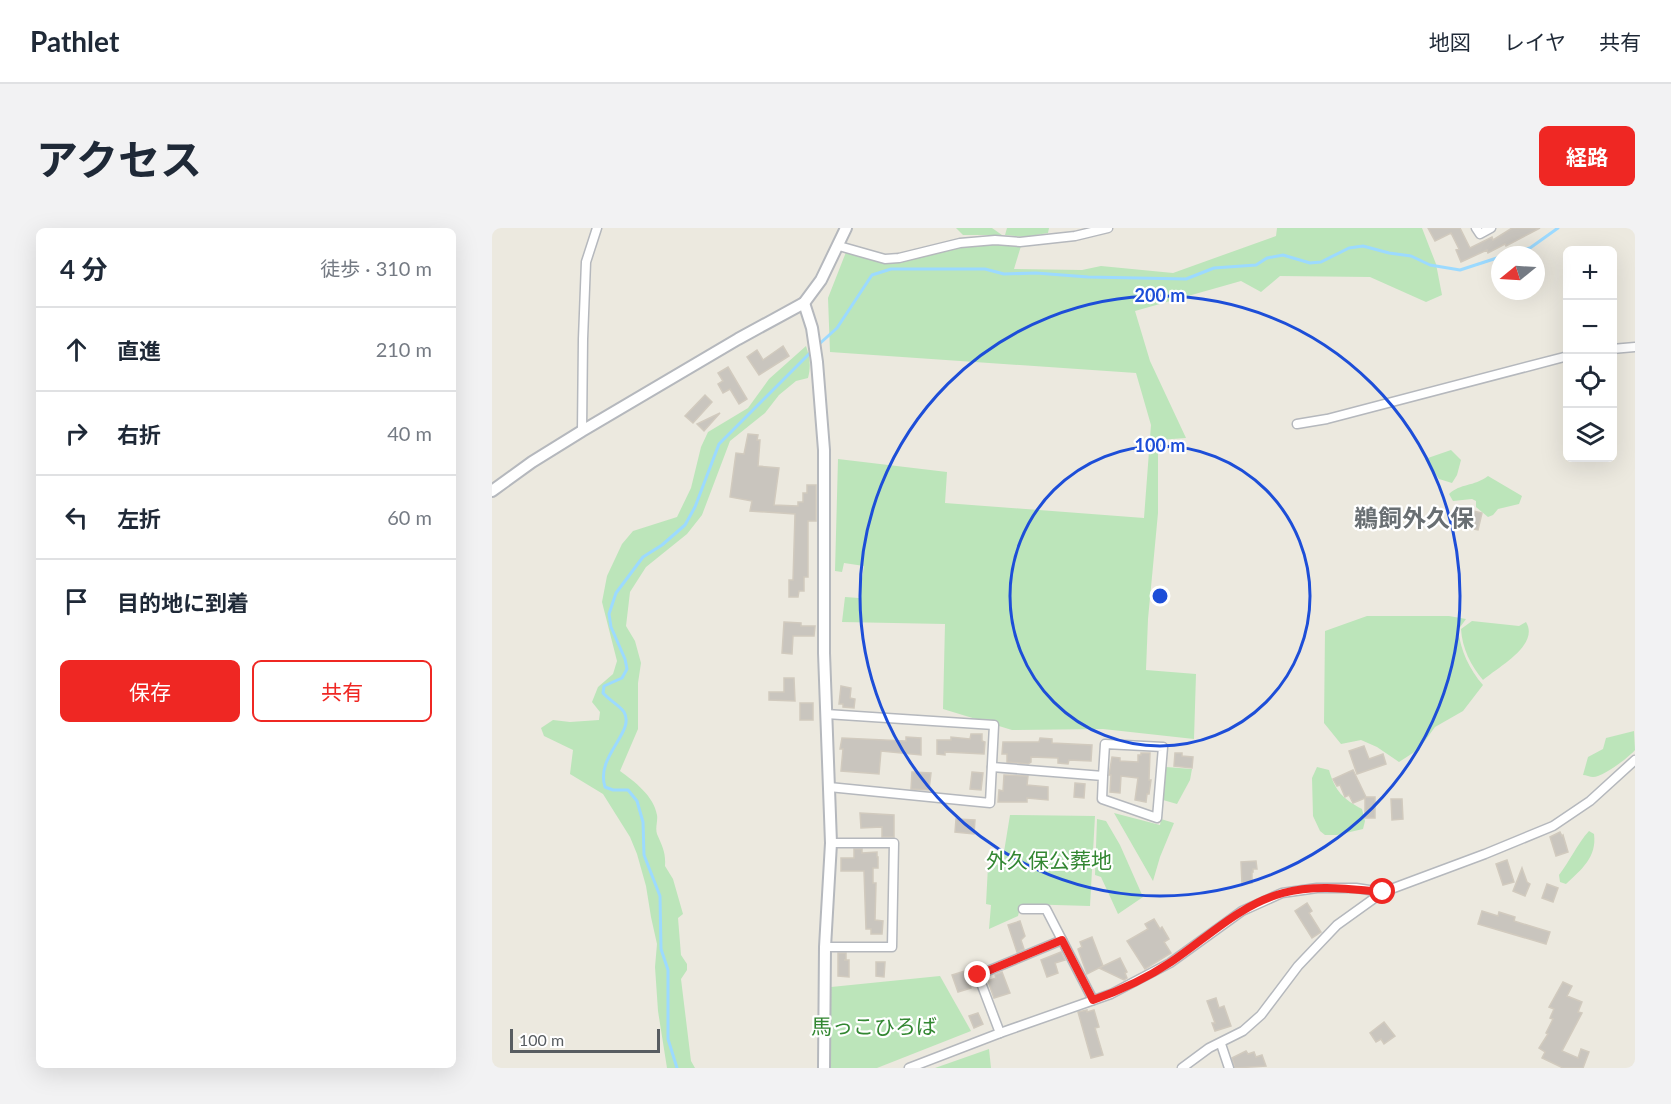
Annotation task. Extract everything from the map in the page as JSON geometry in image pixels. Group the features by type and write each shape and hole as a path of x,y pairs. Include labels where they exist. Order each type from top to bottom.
{"street":[{"path":"582,431 586,262 597,228"},
{"path":"492,491 532,462 582,431 804,303 821,280 846,228"},
{"path":"839,246 885,259 899,258 960,243 995,240 1020,242 1075,236 1108,228"},
{"path":"1476,228 1480,234 1491,228"},
{"path":"804,303 812,328 815,348 824,450 826,714 831,843 825,947 824,1068"},
{"path":"1617,349 1635,347"},
{"path":"1297,424 1350,413 1563,357"},
{"path":"826,714 994,725 990,803 829,787"},
{"path":"1105,744 1163,747 1157,818 1102,800 1103,776 1105,744"},
{"path":"1182,1068 1193,1064 1209,1048 1243,1031 1261,1015 1298,966 1337,925 1383,892 1553,826 1590,801 1635,760"},
{"path":"992,767 1103,776"},
{"path":"825,947 892,947 894,843 831,843"},
{"path":"909,1068 1110,994 1170,963 1242,911 1282,893 1300,889 1327,888 1356,888 1383,892"},
{"path":"1023,909 1046,909 1093,1000"},
{"path":"1000,1033 978,975 1062,940"},
{"path":"1221,1044 1229,1068"}],"green space":[{"path":"956,228 992,228 1002,235 963,235"},
{"path":"1007,228 1049,228 1048,233 1024,237 1005,235"},
{"path":"1277,228 1422,228 1436,264 1442,295 1426,302 1370,277 1280,276 1261,292 1241,281 1135,311 1150,361 1186,438 1158,440 1158,513 1148,619 1146,670 1196,674 1194,739 1103,729 1012,730 943,709 945,624 842,622 845,597 859,598 864,566 844,563 842,572 835,571 838,459 947,472 945,503 1144,518 1151,425 1136,373 830,352 828,298 848,247 892,257 973,241 1021,246 1014,269 1082,270 1101,266 1173,273 1276,236"},
{"path":"806,346 810,362 808,378 796,381 779,395 765,413 730,441 702,515 687,534 646,567 630,592 626,626 635,641 641,663 638,683 638,729 620,771 643,790 655,808 656,832 664,853 665,866 673,879 683,914 678,918 681,955 687,964 687,970 681,979 691,1061 695,1068 667,1068 658,1011 655,967 657,944 646,886 637,854 630,837 603,794 570,774 573,750 544,736 541,728 553,720 570,722 599,720 600,712 592,702 598,687 613,674 617,661 602,602 607,576 622,544 633,531 677,517 691,488 701,447 708,432 748,408 769,379"},
{"path":"1451,450 1461,460 1452,483 1439,479 1425,459"},
{"path":"1488,476 1522,496 1519,504 1498,509 1488,517 1476,507 1476,501 1472,499 1453,501 1449,494"},
{"path":"1367,616 1449,616 1466,619 1458,630 1461,645 1466,659 1483,685 1463,711 1435,727 1419,749 1399,762 1377,747 1361,740 1341,744 1324,723 1325,631"},
{"path":"1472,621 1519,626 1526,622 1529,631 1523,647 1483,680 1475,669 1463,643 1461,629"},
{"path":"1634,731 1635,750 1627,758 1609,771 1597,776 1583,775 1588,757 1603,749 1606,738"},
{"path":"1166,767 1192,769 1190,780 1177,804 1163,800"},
{"path":"1317,767 1329,770 1341,794 1362,809 1365,821 1363,829 1337,835 1325,835 1320,831 1313,816 1312,778"},
{"path":"1114,813 1160,825 1161,819 1174,823 1153,881"},
{"name":"外久保公葬地","path":"1010,815 1095,816 1090,906 1021,904 1018,916 989,929 991,905 986,904 988,866 1002,864"},
{"path":"1097,819 1106,821 1120,845 1143,897 1118,914 1101,877 1095,875"},
{"path":"1589,831 1594,834 1591,856 1583,868 1566,884 1560,882 1559,875"},
{"name":"馬っこひろば","path":"940,976 971,1031 877,1068 831,1068 831,987"},
{"path":"989,1049 991,1068 935,1068"}],"building":[{"path":"1428,228 1460,228 1470,248 1492,237 1493,240 1512,228 1540,228 1506,246 1505,244 1491,246 1491,251 1488,253 1487,250 1461,262 1456,250 1459,249 1451,233 1435,241"},
{"path":"783,346 789,356 759,375 747,357 757,350 763,360"},
{"path":"728,367 747,399 739,404 730,389 723,393 718,384 723,381 718,373"},
{"path":"705,395 712,402 693,423 685,416"},
{"path":"720,413 704,431 697,424"},
{"path":"748,434 758,435 757,440 760,440 758,466 779,468 774,505 798,506 798,502 803,502 803,493 807,493 807,485 816,485 816,521 808,521 808,577 804,577 804,591 799,591 798,597 789,597 789,580 793,580 795,514 750,511 752,501 730,497 736,453 744,454"},
{"path":"1461,508 1482,513 1478,530 1457,526"},
{"path":"784,622 815,626 814,636 793,636 792,654 782,653"},
{"path":"784,678 794,678 795,701 769,700 769,692 784,692"},
{"path":"841,686 851,688 850,698 855,699 854,708 843,707 843,704 839,704"},
{"path":"800,703 813,703 813,720 800,720"},
{"path":"971,734 982,734 982,741 985,742 984,754 945,752 945,755 937,754 937,740 951,740 951,737 970,739"},
{"path":"906,737 921,738 921,755 881,751 879,774 841,771 842,738 906,741"},
{"path":"1040,738 1052,739 1052,743 1092,745 1091,761 1069,760 1068,764 1058,763 1058,758 1031,757 1031,762 1028,764 1007,762 1007,754 1002,754 1003,742 1039,742"},
{"path":"1364,746 1369,759 1383,754 1386,764 1357,774 1349,751"},
{"path":"1150,753 1149,780 1151,780 1146,802 1135,800 1138,778 1121,776 1120,793 1110,792 1111,775 1109,775 1112,757 1120,758 1120,761 1138,762 1138,755"},
{"path":"1175,753 1193,757 1192,768 1174,766"},
{"path":"1353,770 1366,797 1375,797 1375,818 1365,818 1365,798 1353,803 1349,795 1345,797 1340,785 1337,786 1333,779"},
{"path":"912,772 931,773 929,790 911,789"},
{"path":"972,772 983,773 981,790 970,789"},
{"path":"1004,775 1028,776 1027,785 1048,787 1048,800 1027,798 1027,802 998,802 999,790 1003,791"},
{"path":"1075,783 1085,784 1084,798 1074,797"},
{"path":"1391,799 1402,799 1403,819 1392,820"},
{"path":"860,813 894,815 894,837 882,837 882,827 861,828"},
{"path":"956,819 975,820 974,834 955,832"},
{"path":"1560,832 1568,852 1556,856 1550,837"},
{"path":"854,849 862,849 862,853 877,852 878,868 873,868 873,883 876,883 875,920 883,921 882,934 871,934 871,929 866,929 864,871 841,871 841,858 854,858"},
{"path":"1507,860 1514,882 1503,885 1496,864"},
{"path":"1256,861 1257,869 1253,869 1252,883 1242,884 1241,862"},
{"path":"1522,868 1530,884 1525,896 1513,891"},
{"path":"1547,884 1558,888 1553,902 1542,898"},
{"path":"1307,903 1312,911 1309,913 1321,932 1312,938 1295,911"},
{"path":"1482,911 1498,916 1499,912 1515,917 1514,921 1550,932 1546,944 1478,924"},
{"path":"1154,919 1169,939 1164,942 1171,953 1145,969 1127,941 1148,929 1145,924"},
{"path":"1020,921 1025,936 1021,940 1024,949 1017,952 1008,925"},
{"path":"1092,937 1103,966 1087,974 1078,949 1082,947 1080,942"},
{"path":"1061,952 1065,960 1055,963 1058,973 1047,977 1041,960"},
{"path":"838,953 846,953 846,960 849,960 849,977 838,976"},
{"path":"1120,958 1127,972 1125,973 1127,978 1124,980 1099,968"},
{"path":"876,962 885,962 884,977 876,976"},
{"path":"965,971 971,988 958,992 952,975"},
{"path":"1002,972 1010,993 994,998 988,981 996,978 995,975"},
{"path":"1563,982 1572,986 1567,996 1582,1002 1578,1012 1582,1013 1562,1051 1578,1058 1581,1049 1589,1052 1583,1068 1563,1068 1542,1058 1545,1052 1539,1048 1548,1034 1546,1033 1553,1019 1550,1018 1554,1009 1549,1007"},
{"path":"1216,998 1219,1008 1224,1006 1231,1026 1215,1031 1212,1023 1215,1023 1207,1001"},
{"path":"1087,1010 1087,1012 1094,1010 1099,1027 1095,1028 1103,1055 1091,1058 1078,1012"},
{"path":"978,1013 983,1024 974,1028 969,1016"},
{"path":"1384,1022 1395,1036 1384,1044 1381,1039 1376,1042 1370,1033"},
{"path":"1246,1051 1248,1054 1254,1052 1256,1057 1262,1055 1266,1066 1235,1068 1232,1058"}],"waterway":[{"path":"1533,246 1558,228"},
{"path":"817,346 837,328 872,275 891,269 985,269 1004,274 1036,273 1088,277 1186,279 1214,268 1256,265 1267,258 1283,255 1310,263 1321,262 1349,248 1363,246 1411,256 1430,265 1460,270 1491,260"},
{"path":"677,1068 668,1039 668,970 661,949 660,896 644,855 643,822 637,801 628,790 613,790 605,787 603,776 605,765 625,728 626,720 622,709 603,693 604,686 622,678 627,669 611,627 609,614 616,593 643,557 662,545 685,525 695,507 719,444 813,350"}],"district":[{"name":"鵜飼外久保","path":"1414,517"}],"route":[{"path":"978,975 1062,940 1093,1000 1110,994 1170,963 1242,911 1282,893 1317,888 1362,888 1383,892"}]}
